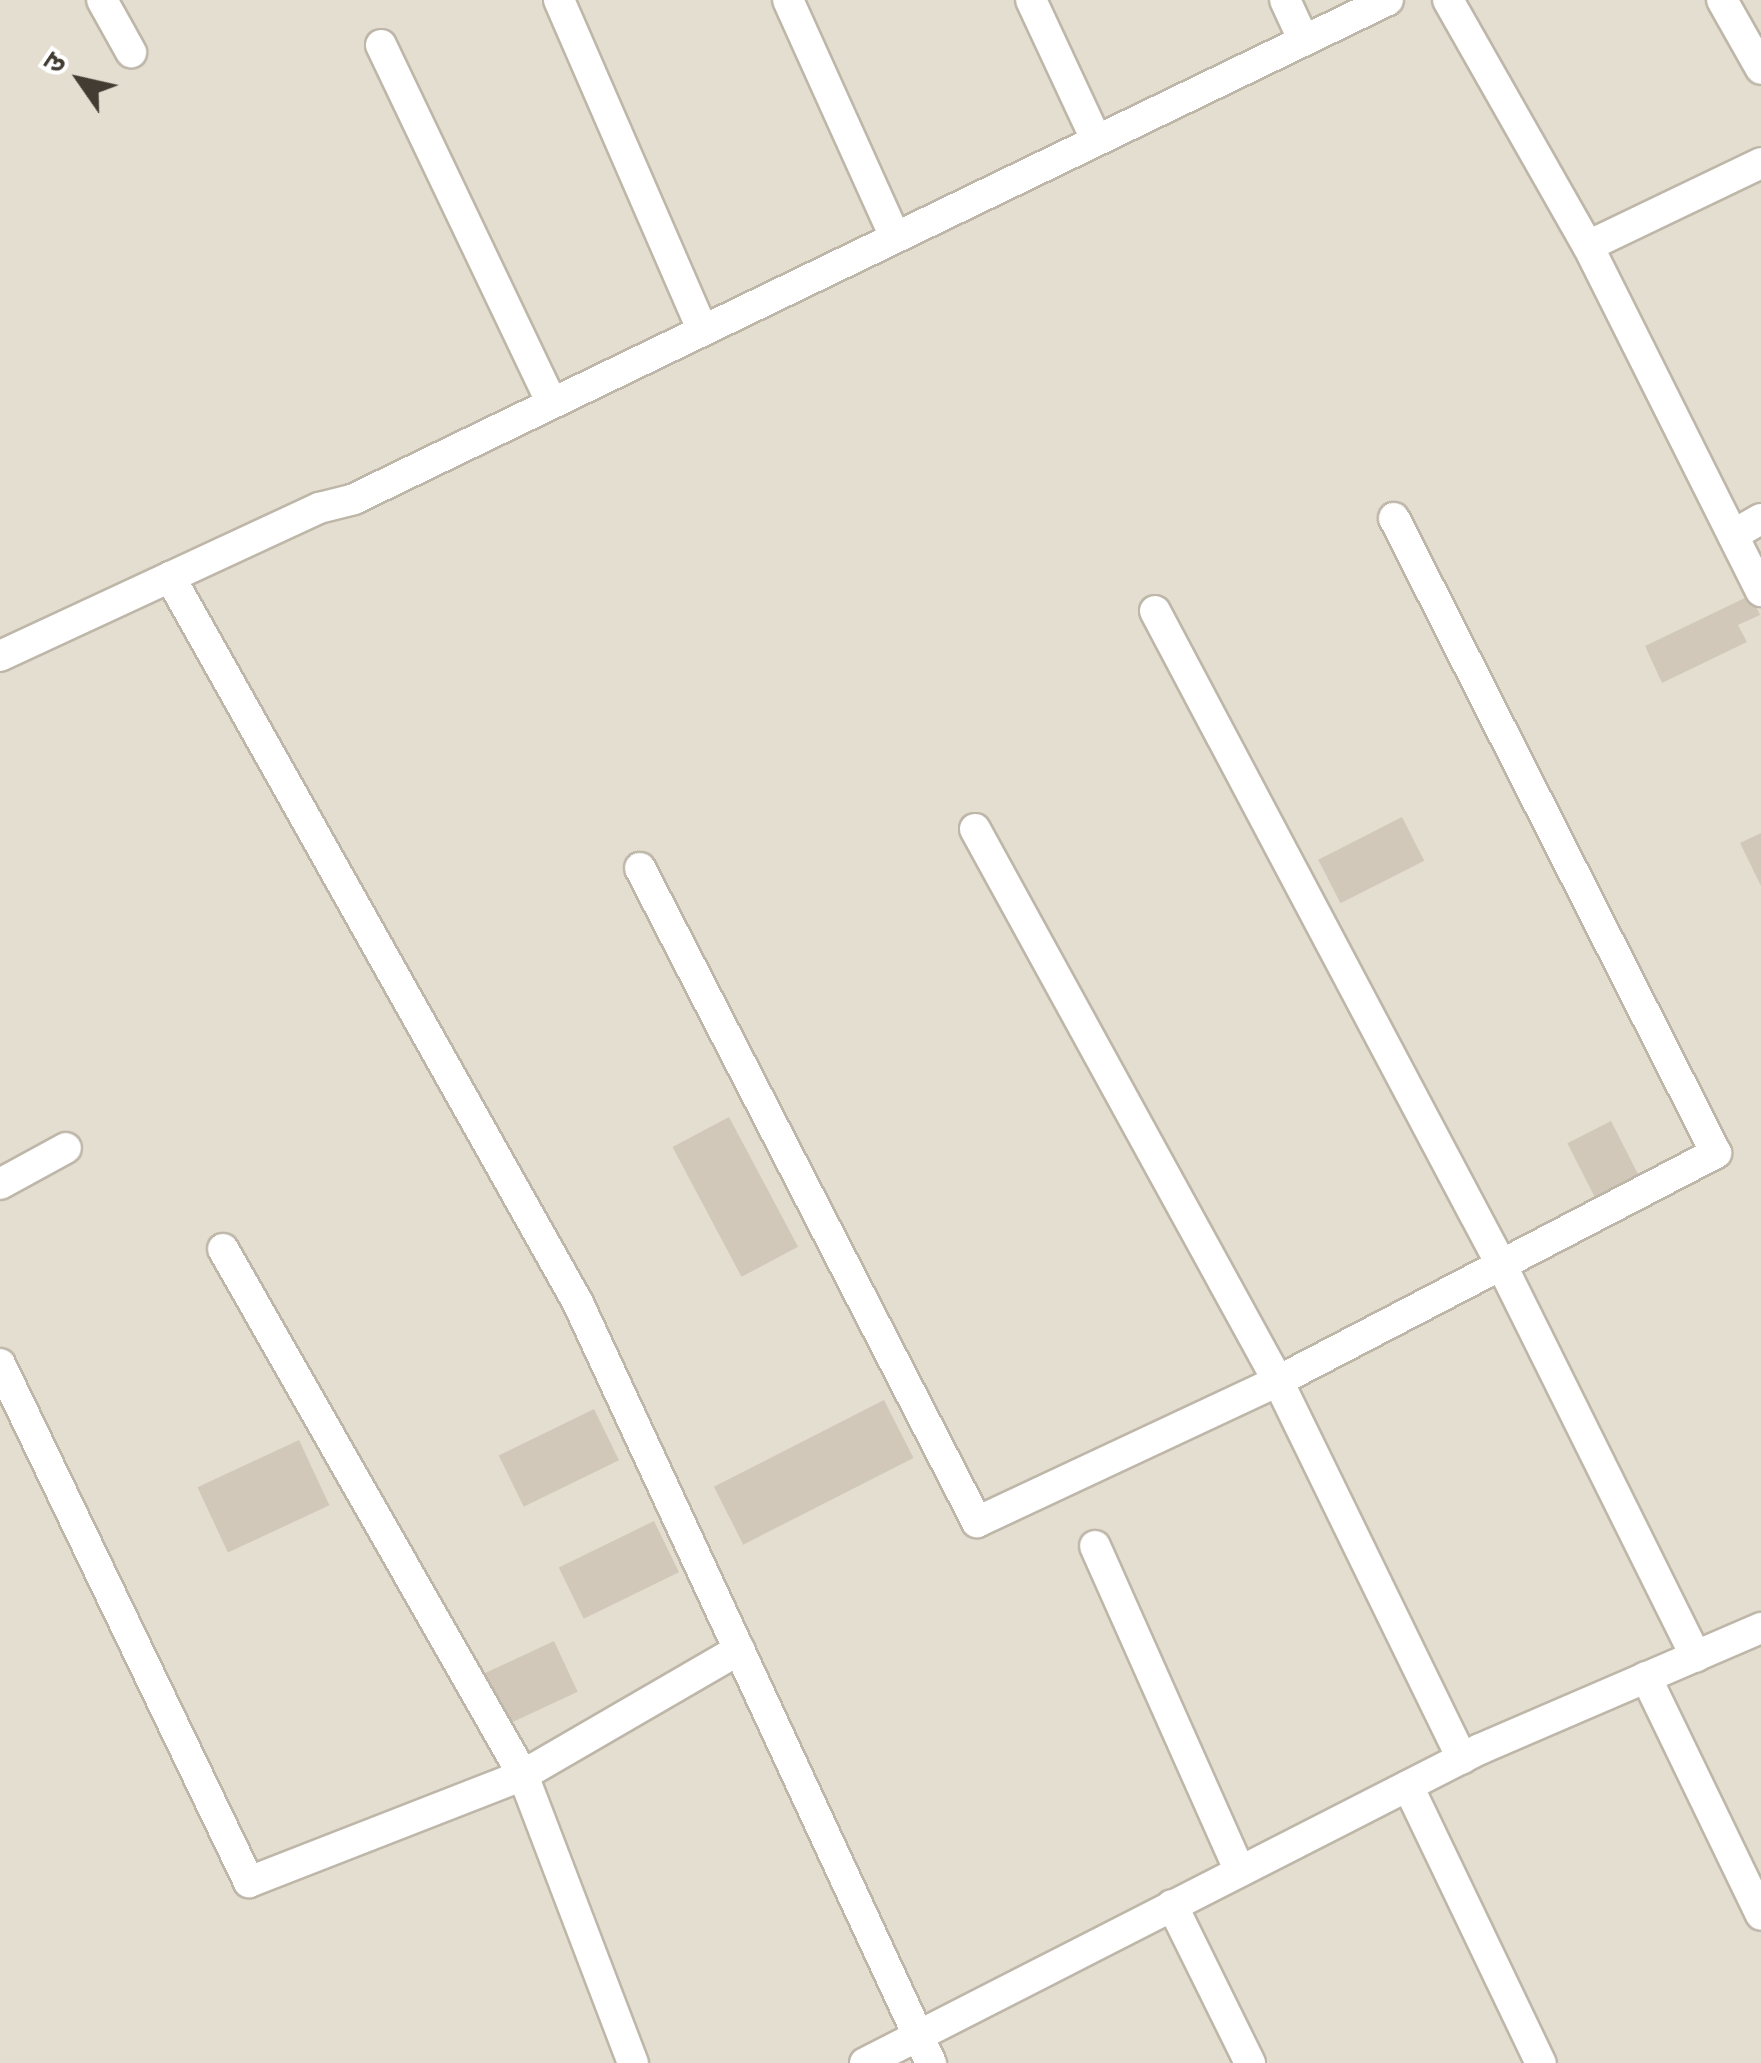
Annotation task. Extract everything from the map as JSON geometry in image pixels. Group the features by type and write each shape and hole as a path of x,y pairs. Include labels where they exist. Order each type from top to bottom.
{"street":[{"path":"102,0 130,52"},
{"path":"559,0 702,329"},
{"path":"788,0 894,235"},
{"path":"1031,0 1095,136"},
{"path":"1285,0 1304,39"},
{"path":"0,656 319,508 354,500 1095,136 1388,0"},
{"path":"1448,0 1588,246 1761,591"},
{"path":"1722,0 1761,69"},
{"path":"380,45 552,402"},
{"path":"1588,246 1761,163"},
{"path":"640,868 977,1522 1278,1381 1716,1154 1394,518"},
{"path":"1733,535 1761,519"},
{"path":"170,577 578,1303 925,2050"},
{"path":"1155,611 1502,1266 1696,1656"},
{"path":"975,829 1278,1381 1462,1758"},
{"path":"0,1184 66,1148"},
{"path":"223,1248 523,1775 633,2063"},
{"path":"0,1364 249,1882 523,1775 739,1650"},
{"path":"1095,1546 1240,1871"},
{"path":"865,2063 925,2050 1172,1906 1462,1758 1761,1628"},
{"path":"1646,1677 1761,1915"},
{"path":"1408,1786 1541,2063"},
{"path":"1172,1906 1250,2063"}],"shaded area":[{"path":"0,0 1761,0 1761,2063 0,2063"}],"building":[{"path":"1751,595 1760,615 1738,625 1747,642 1662,683 1645,646"},
{"path":"1402,817 1424,861 1340,903 1318,860"},
{"path":"1761,833 1761,886 1740,843"},
{"path":"729,1117 798,1247 742,1277 672,1147"},
{"path":"1611,1121 1641,1179 1597,1201 1567,1143"},
{"path":"884,1400 914,1458 743,1545 714,1487"},
{"path":"594,1409 619,1460 524,1507 499,1455"},
{"path":"299,1440 329,1505 228,1553 197,1487"},
{"path":"654,1521 679,1572 584,1619 559,1567"},
{"path":"554,1641 578,1692 497,1729 473,1679"}]}
